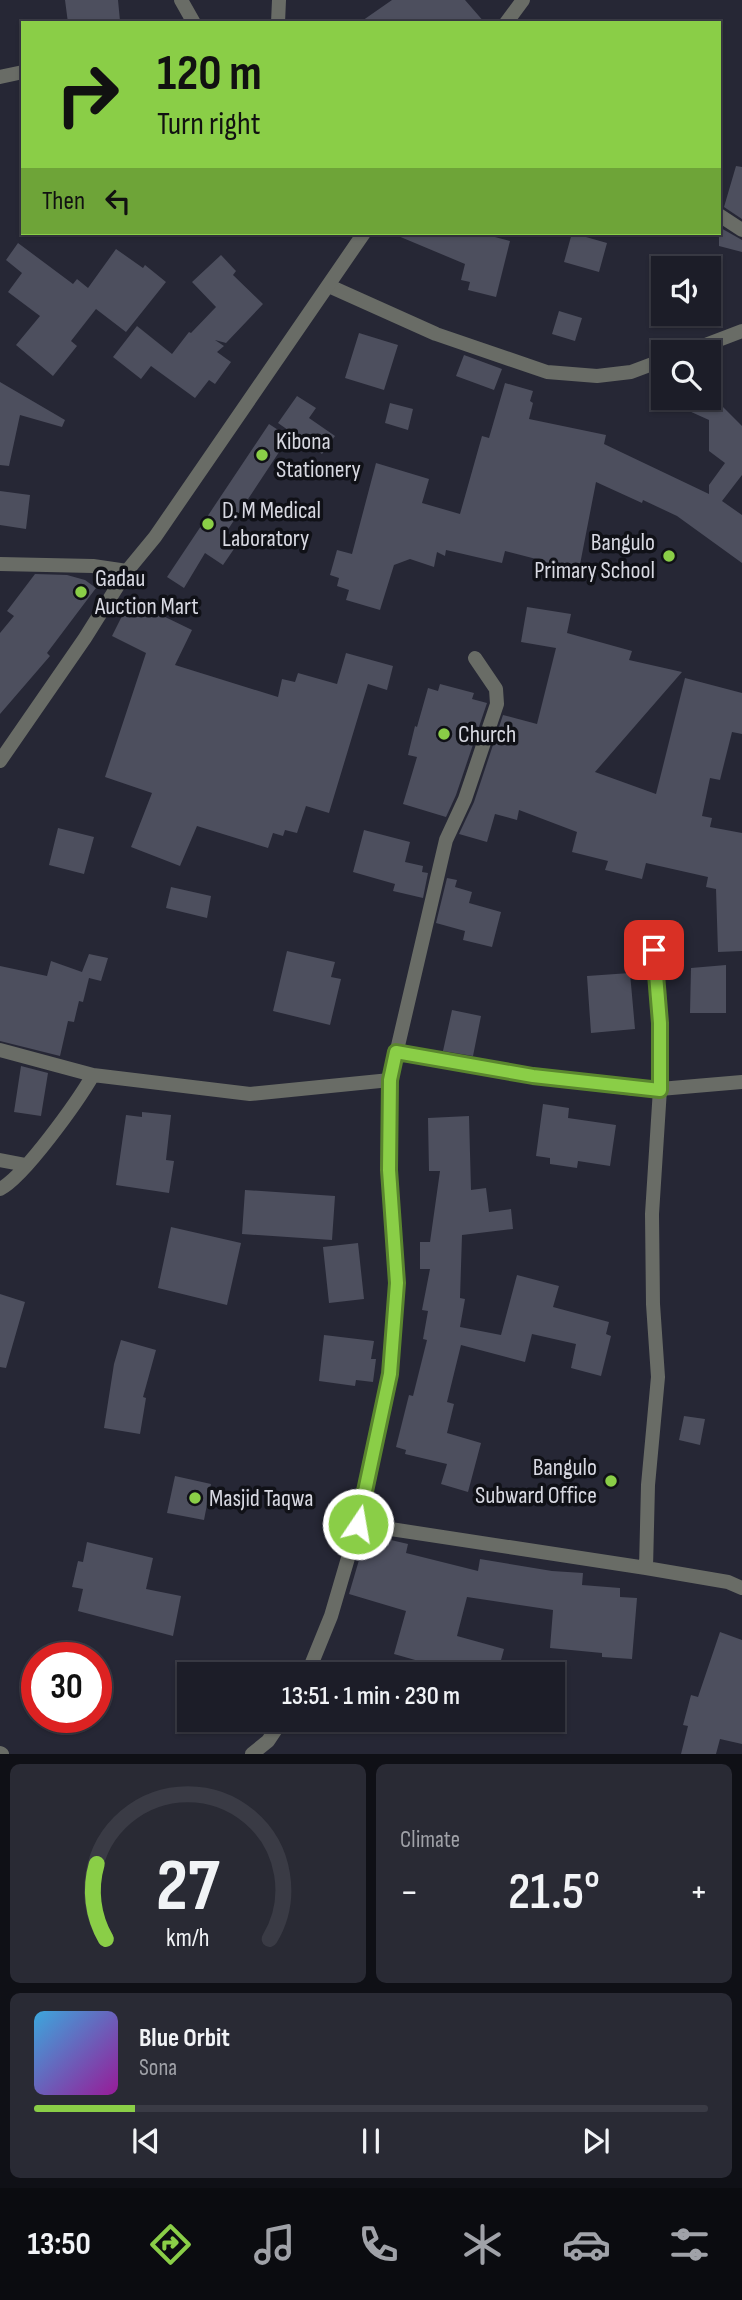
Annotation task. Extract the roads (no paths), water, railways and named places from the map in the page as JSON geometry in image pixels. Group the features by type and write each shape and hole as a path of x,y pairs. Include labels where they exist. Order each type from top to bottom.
{"street":[{"path":"181,0 193,21"},
{"path":"278,21 279,0"},
{"path":"507,21 523,0"},
{"path":"0,77 21,72"},
{"path":"721,216 742,230"},
{"path":"0,761 85,638 127,571 155,537 363,235"},
{"path":"329,286 436,334 547,372 597,376 631,372 651,364"},
{"path":"718,340 742,331"},
{"path":"0,564 93,566 127,571"},
{"path":"312,1662 331,1616 358,1524 390,1374 397,1283 389,1170 390,1080 446,840 465,799 497,704 496,689 475,657"},
{"path":"646,1568 648,1485 658,1377 653,1304 652,1214 660,1090 660,1023 653,931"},
{"path":"0,1050 93,1075 250,1094 390,1080"},
{"path":"396,1052 533,1076 660,1090 742,1082"},
{"path":"0,1189 18,1177 80,1098 93,1075"},
{"path":"0,1160 26,1165"},
{"path":"358,1524 646,1568 728,1582 742,1588"},
{"path":"252,1754 268,1741 274,1732"}],"place":[{"name":"Kibona Stationery","path":"262,455"},
{"name":"D. M Medical Laboratory","path":"208,524"},
{"name":"Bangulo Primary School","path":"669,556"},
{"name":"Gadau Auction Mart","path":"81,592"},
{"name":"Church","path":"444,734"},
{"name":"Bangulo Subward Office","path":"611,1481"},
{"name":"Masjid Taqwa","path":"195,1498"}]}
